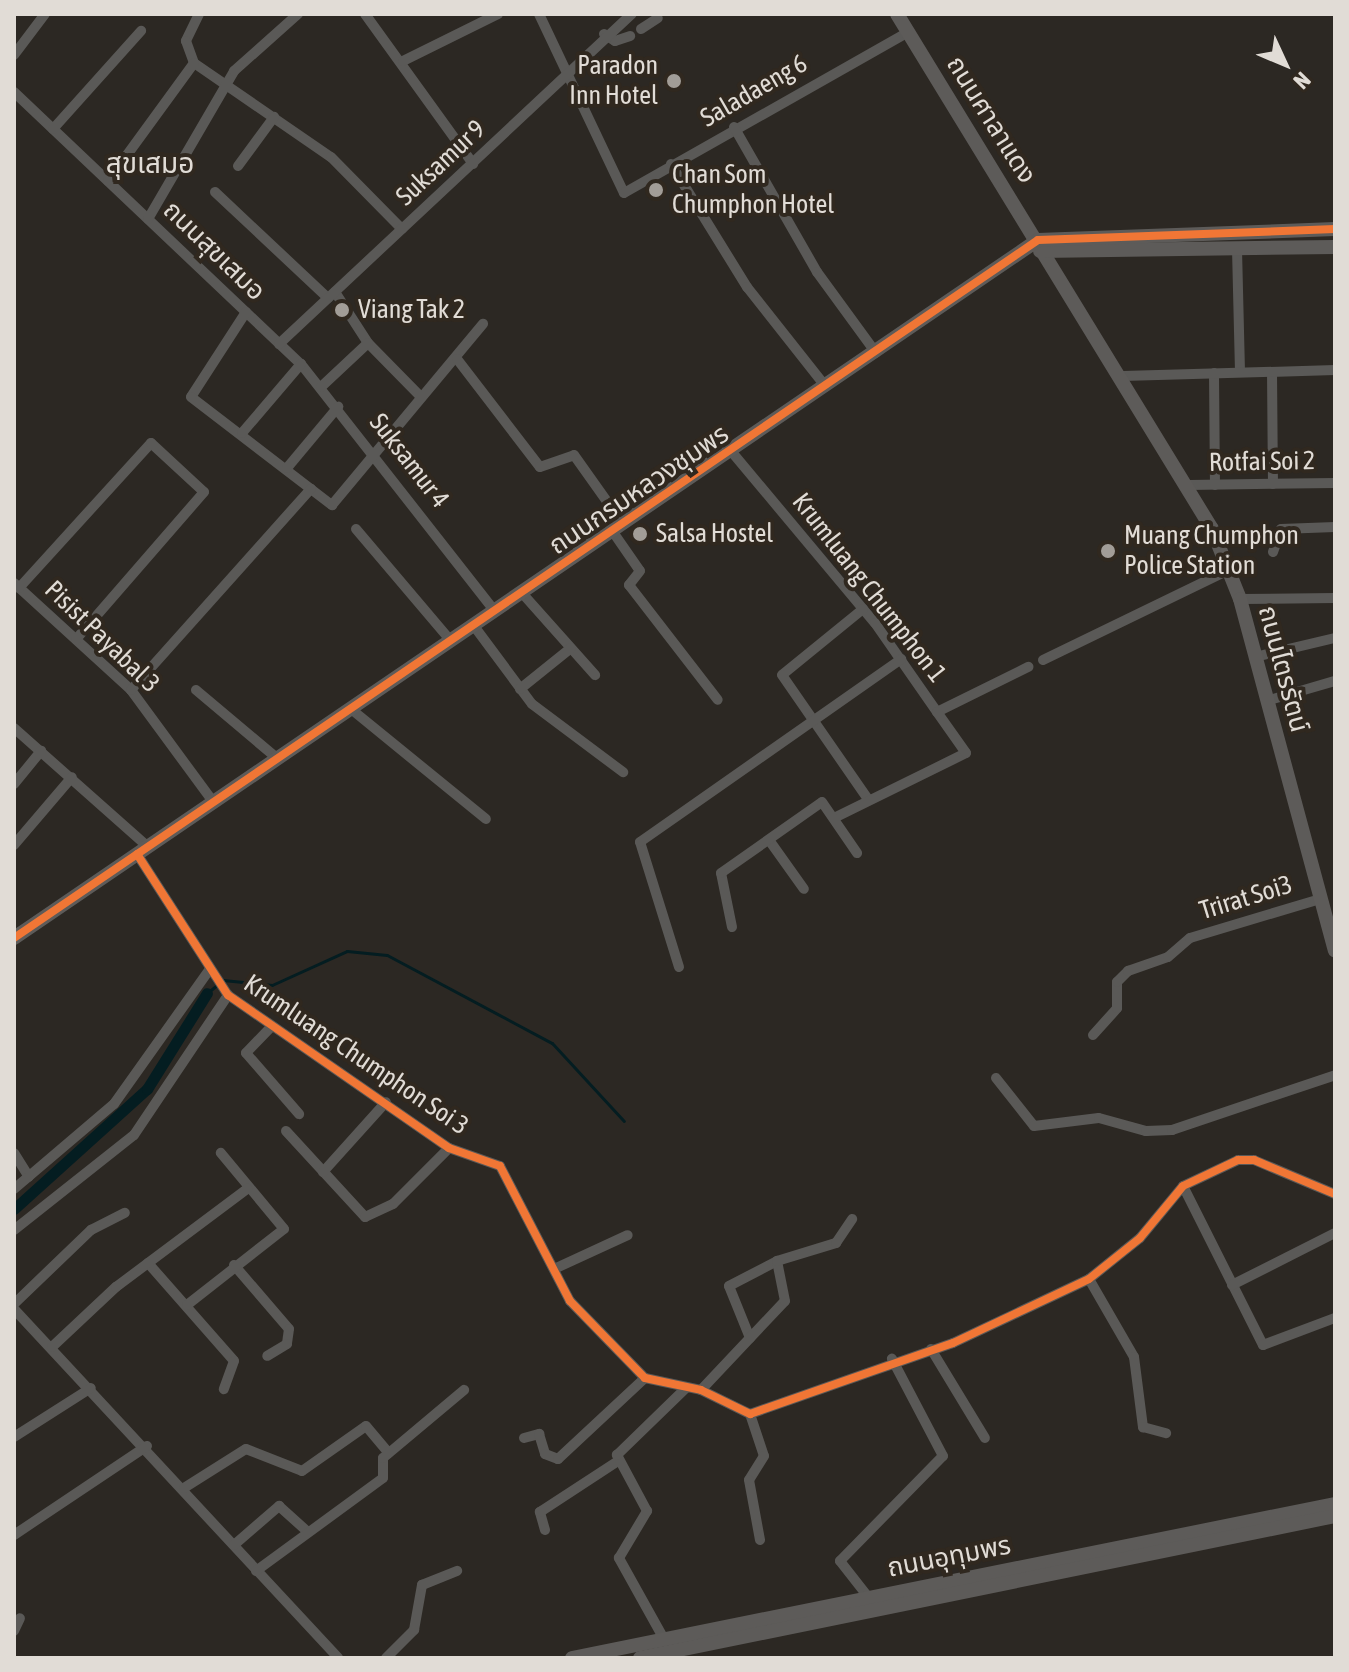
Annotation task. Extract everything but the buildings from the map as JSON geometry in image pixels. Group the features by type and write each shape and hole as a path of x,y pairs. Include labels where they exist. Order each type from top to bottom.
{"street":[{"path":"14,55 45,14"},
{"path":"199,14 186,41 194,63 331,157 402,229"},
{"path":"148,219 225,85 298,14"},
{"path":"365,14 403,61 473,164"},
{"path":"403,61 498,14"},
{"path":"539,14 568,75"},
{"name":"Suksamur 9","path":"279,344 568,75 604,34 632,14"},
{"name":"ถนนศาลาแดง","path":"897,14 1037,247"},
{"path":"641,29 658,15"},
{"path":"53,129 141,31"},
{"name":"Saladaeng 6","path":"568,75 624,193 734,127 908,32"},
{"path":"604,34 615,41 630,36"},
{"path":"108,181 194,63"},
{"name":"ถนนสุขเสมอ","path":"14,92 279,344"},
{"path":"238,166 274,117"},
{"path":"734,127 817,272 876,353"},
{"path":"671,164 747,287 826,387"},
{"path":"215,192 332,295 368,343 421,397"},
{"path":"1037,247 1154,234 1335,229"},
{"path":"1237,232 1240,372"},
{"path":"1154,234 1154,250"},
{"path":"1037,247 1154,250 1335,247"},
{"name":"ถนนกรมหลวงชุมพร","path":"14,938 1037,247"},
{"name":"ถนนไตรรัตน์","path":"1037,247 1123,376 1189,485 1230,569 1335,950"},
{"path":"246,312 191,397 242,433 332,505 421,397 457,359 483,324"},
{"path":"321,387 368,343"},
{"name":"Suksamur 4","path":"279,344 301,364 376,451 495,611"},
{"path":"457,359 540,467 574,455 640,571 629,585 718,700"},
{"path":"242,433 301,364"},
{"path":"1123,376 1335,370"},
{"path":"1272,372 1273,484"},
{"path":"1214,373 1215,485"},
{"path":"287,468 338,407"},
{"path":"17,586 151,443 204,492 76,639"},
{"name":"Krumluang Chumphon 1","path":"731,451 863,609 937,712 1028,667"},
{"name":"Rotfai Soi 2","path":"1189,485 1335,483"},
{"path":"131,690 311,489"},
{"path":"1273,552 1281,529 1335,527"},
{"path":"356,529 451,641"},
{"path":"1043,660 1230,569"},
{"name":"Pisist Payabal 3","path":"17,586 131,690 214,803"},
{"path":"522,593 595,675"},
{"path":"1240,599 1335,598"},
{"path":"863,609 785,669 812,718 868,799"},
{"path":"474,626 520,689 554,724 623,772"},
{"path":"1255,657 1335,638"},
{"path":"520,689 571,648"},
{"path":"679,967 640,842 812,718 901,659"},
{"path":"1266,701 1335,681"},
{"path":"196,690 278,759"},
{"path":"351,709 486,819"},
{"path":"834,818 966,753 937,712"},
{"name":"Krumluang Chumphon Soi 3","path":"14,728 72,777 142,851 227,993 271,1027 386,1102 449,1148 500,1166 570,1301 645,1378"},
{"path":"14,784 41,751"},
{"path":"14,845 72,777"},
{"path":"732,927 721,873 822,802 857,853"},
{"path":"769,840 804,889"},
{"name":"Trirat Soi3","path":"1093,1035 1117,1008 1117,982 1128,971 1168,957 1190,938 1320,899"},
{"path":"14,1189 114,1104 212,971"},
{"path":"14,1230 91,1176 134,1135 227,993"},
{"path":"271,1027 246,1053 299,1114"},
{"path":"996,1078 1034,1126 1099,1118 1146,1131 1172,1130 1335,1075"},
{"path":"323,1172 386,1102"},
{"path":"286,1131 365,1217 393,1204 449,1148"},
{"path":"14,1153 29,1177"},
{"path":"187,1305 234,1265 284,1229 247,1189 221,1153"},
{"path":"750,1414 892,1359 931,1349 1089,1279 1140,1238 1183,1186 1254,1160 1335,1194"},
{"path":"1183,1186 1263,1345 1335,1318"},
{"path":"52,1347 148,1263 247,1189"},
{"path":"125,1213 91,1230 14,1306 147,1446 256,1571 338,1658"},
{"path":"750,1338 729,1286 777,1261 836,1243 852,1219"},
{"path":"1232,1285 1335,1233"},
{"path":"554,1269 628,1235"},
{"path":"701,1390 787,1296 777,1261"},
{"path":"148,1263 234,1361 224,1389"},
{"path":"234,1265 289,1329 287,1344 267,1356"},
{"path":"1089,1279 1134,1357 1143,1427 1166,1433"},
{"path":"931,1349 985,1438"},
{"path":"869,1598 840,1561 943,1456 892,1359"},
{"path":"524,1438 539,1434 545,1454 558,1459 645,1378 701,1390 750,1414 764,1456 749,1480 760,1540"},
{"path":"14,1437 91,1388"},
{"path":"664,1639 619,1558 647,1511 618,1461 619,1448 686,1388"},
{"path":"256,1571 383,1478 380,1465 389,1453 464,1390"},
{"path":"184,1488 246,1449 302,1471 366,1426 389,1453"},
{"path":"14,1535 147,1446"},
{"path":"545,1530 540,1512 618,1461"},
{"name":"ถนนอุทุมพร","path":"572,1658 1335,1504"},
{"path":"234,1545 279,1506 308,1532"},
{"name":"ถนนอุทุมพร","path":"640,1658 1335,1516"},
{"path":"386,1658 417,1624 422,1585 457,1571"},
{"path":"14,1631 20,1618"}],"waterway":[{"path":"223,980 272,985 347,951 387,955 552,1043 624,1121"},
{"path":"207,993 217,985"},
{"path":"14,1209 147,1089 207,993"}],"cycle path":[{"path":"14,938 1038,240 1335,229"},
{"path":"137,854 228,995 449,1148 500,1166 570,1301 645,1378 701,1390 750,1414 953,1343 1089,1279 1140,1238 1183,1186 1238,1160 1254,1160 1335,1194"}],"place":[{"name":"Paradon Inn Hotel","path":"674,81"},
{"name":"Chan Som Chumphon Hotel","path":"656,190"},
{"name":"Viang Tak 2","path":"342,310"},
{"name":"Salsa Hostel","path":"640,534"},
{"name":"Muang Chumphon Police Station","path":"1108,551"}],"district":[{"name":"สุขเสมอ","path":"150,163"}]}
